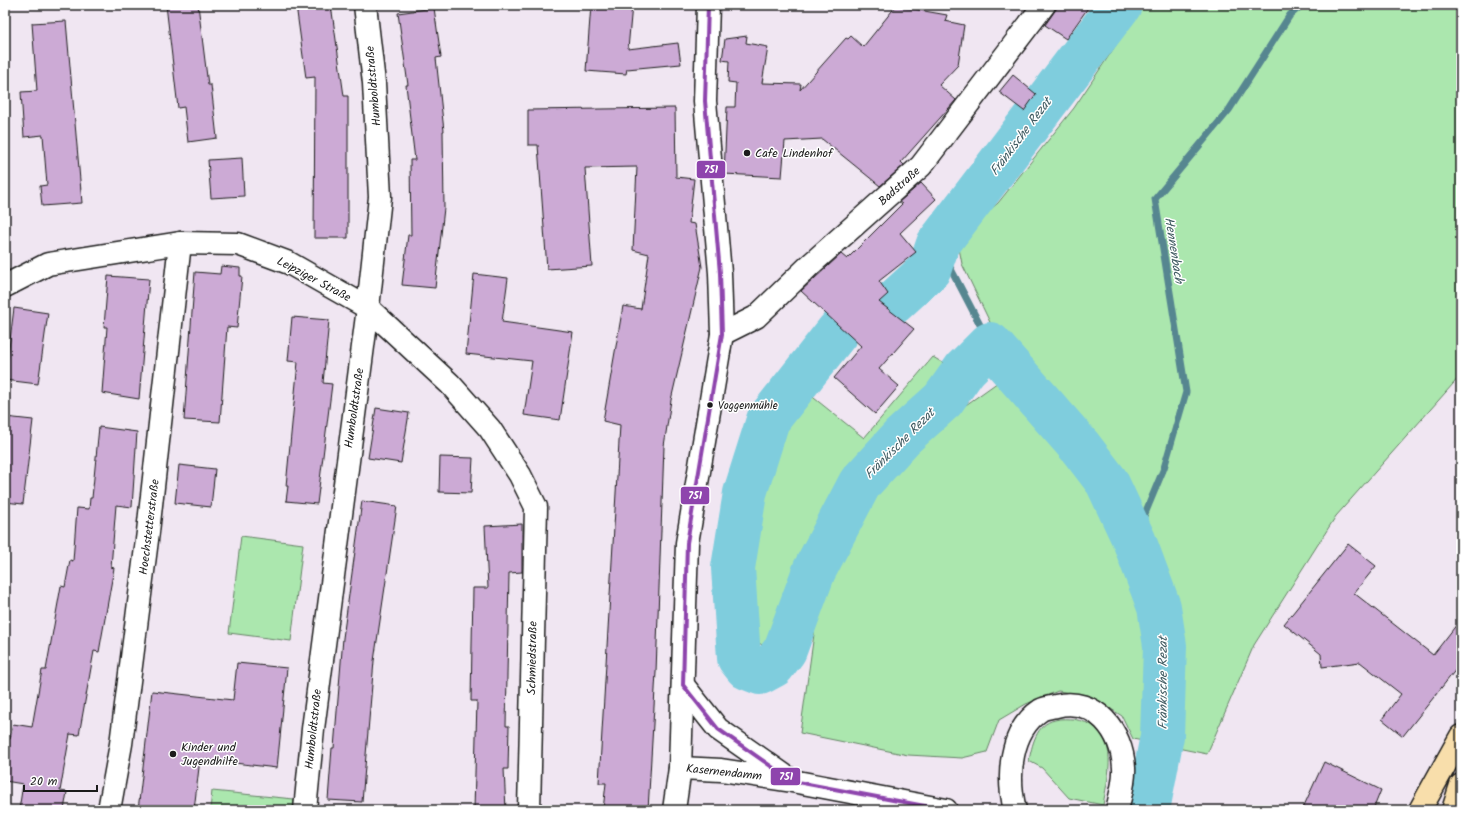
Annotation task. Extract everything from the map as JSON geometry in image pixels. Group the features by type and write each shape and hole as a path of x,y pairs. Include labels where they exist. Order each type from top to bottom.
{"main road":[{"path":"1420,810 1461,736"},
{"path":"1453,810 1461,785"}],"street":[{"name":"Humboldtstraße","path":"305,810 314,713 368,308 380,197 374,83 365,5"},
{"path":"674,810 680,768 687,543 722,334 720,273 705,101 708,5"},
{"name":"Badstraße","path":"722,334 756,317 810,265 921,166 1044,5"},
{"name":"Leipziger Straße","path":"5,286 48,264 180,243 238,244 289,263 368,308 450,384 490,429 520,475 536,507"},
{"name":"Hoechstetterstraße","path":"109,810 121,744 148,532 180,243"},
{"name":"Schmiedstraße","path":"529,810 536,507"},
{"name":"Kasernendamm","path":"683,685 718,729 792,781"},
{"path":"1015,810 1012,799 1011,766 1017,741 1027,723 1042,710 1067,704 1090,709 1096,713 1108,722 1120,741 1124,769 1117,810"},
{"name":"Kasernendamm","path":"680,768 721,770 792,781 946,810"}],"green space":[{"path":"1146,5 1461,5 1461,375 1336,516 1254,645 1207,754 1133,739 1122,716 1091,696 1058,691 1026,704 999,720 987,752 962,758 908,755 800,733 817,613 868,494 904,449 1022,365 998,339 962,264 957,237 998,203 1074,108 1138,12"},
{"path":"933,357 953,369 861,463 834,495 775,636 764,646 752,639 752,626 743,577 779,424 804,390 864,438"},
{"path":"241,536 303,544 291,641 229,633"},
{"path":"1057,719 1074,719 1088,723 1095,727 1107,744 1109,764 1103,805 1069,798 1042,768 1029,761 1036,736 1043,726"},
{"path":"212,791 294,799 293,810 210,810"}],"building":[{"path":"166,5 198,5 208,85 211,85 217,138 188,142 184,107 178,108"},
{"path":"296,5 331,5 344,96 348,96 348,238 314,238 315,77 306,78"},
{"path":"591,5 632,5 628,49 678,43 681,64 627,69 626,74 586,71"},
{"path":"1059,5 1090,5 1066,39 1045,25"},
{"path":"896,6 947,15 945,21 964,25 958,65 939,85 956,100 901,162 904,165 880,186 822,139 785,141 782,177 724,174 727,107 735,107 736,83 728,82 729,61 722,60 725,39 747,36 746,43 768,47 762,83 801,84 800,90 846,38 848,39 851,36 863,47"},
{"path":"434,8 441,57 436,58 444,131 444,208 435,288 402,285 408,235 411,235 410,160 415,160 406,85 408,85 398,13"},
{"path":"66,21 82,203 42,206 40,186 47,185 43,135 24,137 21,92 37,91 32,23"},
{"path":"1013,75 1036,94 1024,111 999,92"},
{"path":"675,108 676,177 694,179 689,223 695,224 702,267 671,400 664,446 656,672 648,810 603,810 606,783 599,783 620,425 603,421 623,306 641,309 649,254 633,250 637,167 585,168 592,266 547,269 538,145 528,145 528,110"},
{"path":"242,158 244,196 211,198 208,160"},
{"path":"921,183 936,199 900,233 916,252 879,281 888,294 879,302 914,329 879,369 899,386 875,414 834,378 861,346 801,291 841,254 847,259 902,204 899,202"},
{"path":"221,266 240,268 240,276 242,276 237,328 227,327 220,422 184,420 195,272 220,274"},
{"path":"474,274 508,278 502,322 573,332 560,420 524,415 532,361 466,354"},
{"path":"108,276 149,279 139,399 102,393 107,327 104,327"},
{"path":"14,308 48,313 38,384 5,380"},
{"path":"292,317 329,320 323,383 332,384 317,504 286,501 288,486 286,486 298,362 288,361"},
{"path":"376,408 409,413 401,463 368,458"},
{"path":"5,417 33,420 23,504 5,502"},
{"path":"99,427 137,432 132,507 116,505 111,567 114,568 99,652 94,651 79,735 70,734 60,791 67,792 64,810 19,810 23,784 5,781 5,738 10,739 13,724 32,727 42,670 46,670 61,586 65,587 70,560 73,561 77,508 89,509 90,498 92,498"},
{"path":"440,457 473,458 471,493 439,492"},
{"path":"179,465 215,469 211,507 175,503"},
{"path":"362,501 397,506 374,661 362,802 328,800 343,638"},
{"path":"522,524 522,572 509,573 506,726 509,726 508,769 504,769 506,810 474,810 477,701 471,701 473,588 488,588 485,526"},
{"path":"1348,544 1376,566 1354,593 1433,655 1461,619 1461,663 1403,736 1382,719 1401,694 1360,662 1322,667 1321,654 1284,624"},
{"path":"237,663 287,668 277,768 200,759 194,810 138,810 152,691 233,700"},
{"path":"1324,762 1381,790 1373,810 1302,810"}],"waterway":[{"name":"Fränkische Rezat","path":"893,303 929,270 938,244 1120,5"},
{"name":"Hennenbach","path":"1134,540 1164,468 1186,392 1155,199 1229,110 1290,15 1302,5"},
{"path":"938,244 990,344"},
{"name":"Fränkische Rezat","path":"838,331 768,420 745,493 733,568 739,658 747,668 760,673 773,666 785,650 814,571 860,483 902,437 943,400 965,369 990,344 1081,448 1107,482 1134,540 1159,607 1165,646 1162,736 1148,810"}],"transit line":[{"name":"751","path":"708,5 705,101 720,273 722,334 687,543 683,685 718,729 792,781 946,810"}],"place":[{"name":"Cafe Lindenhof","path":"747,153"},
{"name":"Voggenmühle","path":"710,405"},
{"name":"Kinder und Jugendhilfe","path":"173,754"}]}
